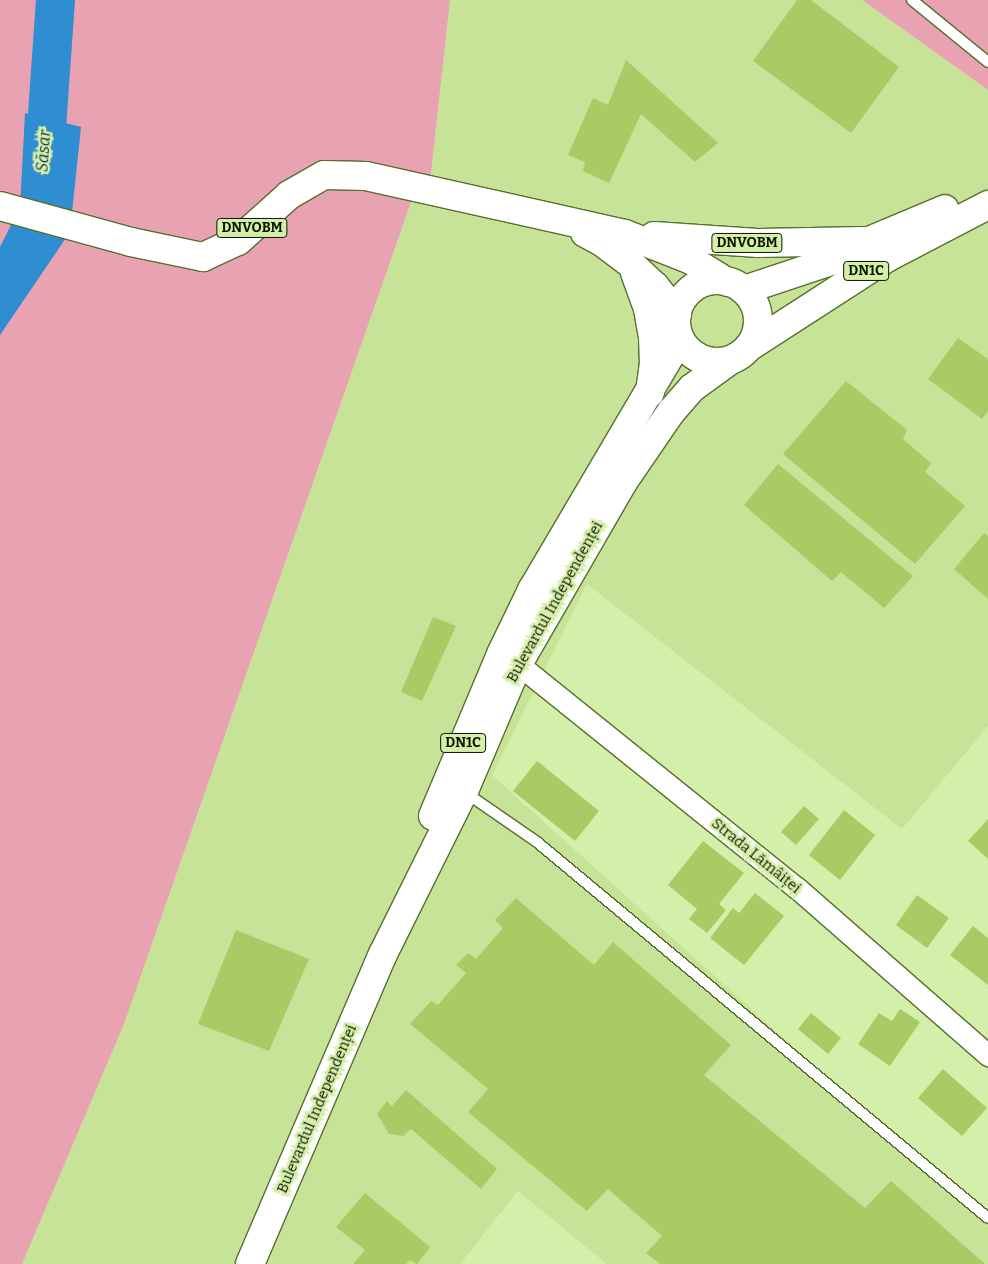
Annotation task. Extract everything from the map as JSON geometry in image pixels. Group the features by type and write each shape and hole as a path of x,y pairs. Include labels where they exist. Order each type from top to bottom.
{"main road":[{"name":"DNVOBM","path":"0,206 131,242 203,257 238,241 289,195 324,175 366,176 625,234 758,243 869,241"},
{"name":"DN1C","path":"678,326 684,297 699,284 708,281 735,286 831,261 869,241 988,191"},
{"name":"Bulevardul Independenței","path":"250,1264 383,954 464,791 518,664 623,482 670,412 692,388 739,354 888,257 988,205"},
{"name":"DNVOBM","path":"559,220 602,242 630,263 655,286 678,326"},
{"name":"DNVOBM","path":"625,234 692,260 735,286"},
{"path":"630,263 648,309 653,337 654,363 650,393"},
{"path":"678,326 686,349 695,356 717,362 739,354 755,336 758,324 757,311 735,286"},
{"name":"Bulevardul Independenței","path":"383,954 425,837 502,652 532,590 650,393 678,326"}],"street":[{"name":"Strada Lămâiței","path":"518,664 798,888 988,1055"}],"lane":[{"path":"912,0 988,62"},
{"path":"464,791 537,842 988,1218"}],"shaded area":[{"path":"0,0 450,0 429,191 411,202 124,1024 22,1264 0,1264"},
{"path":"450,0 862,0 988,90 988,726 902,829 587,584 492,775 988,1223 988,1264 607,1264 518,1191 460,1264 22,1264 124,1024 411,202 429,191"},
{"path":"862,0 988,0 988,90"}],"water":[{"path":"25,113 81,127 70,232 0,335 0,247 20,207"}],"building":[{"path":"797,0 811,0 899,67 851,133 753,61"},
{"path":"626,60 718,143 695,162 641,114 609,183 583,171 585,162 568,155 593,98 608,105"},
{"path":"958,338 988,359 988,411 982,419 928,379"},
{"path":"846,381 907,430 903,439 931,463 925,472 965,506 915,564 783,454"},
{"path":"778,464 913,576 884,608 841,572 832,581 744,505"},
{"path":"984,533 988,536 988,599 954,569"},
{"path":"433,617 456,626 422,701 401,692"},
{"path":"537,761 599,811 575,841 513,791"},
{"path":"804,806 819,819 796,845 781,832"},
{"path":"844,810 875,835 840,880 809,855"},
{"path":"988,819 988,859 968,841"},
{"path":"703,841 744,873 719,904 726,910 707,933 689,919 697,909 668,885"},
{"path":"755,893 784,916 744,965 710,938 733,908 739,913"},
{"path":"917,895 949,918 927,948 896,925"},
{"path":"516,898 594,965 613,942 731,1045 704,1075 865,1208 891,1181 985,1264 660,1264 646,1253 662,1236 608,1189 587,1211 468,1112 488,1089 410,1024 431,1001 438,1005 466,973 456,965 468,953 476,959 503,928 495,920"},
{"path":"973,926 988,938 988,985 950,955"},
{"path":"236,930 309,959 269,1051 198,1024"},
{"path":"900,1009 920,1022 890,1066 858,1044 879,1013 892,1021"},
{"path":"811,1013 841,1038 828,1054 798,1029"},
{"path":"943,1069 987,1108 962,1136 918,1098"},
{"path":"406,1090 497,1169 481,1189 411,1129 403,1136 389,1134 377,1114 387,1101 392,1106"},
{"path":"365,1193 430,1247 417,1264 410,1260 406,1264 353,1264 365,1250 336,1227"}],"waterway":[{"name":"Săsar","path":"43,171 55,0"}]}
